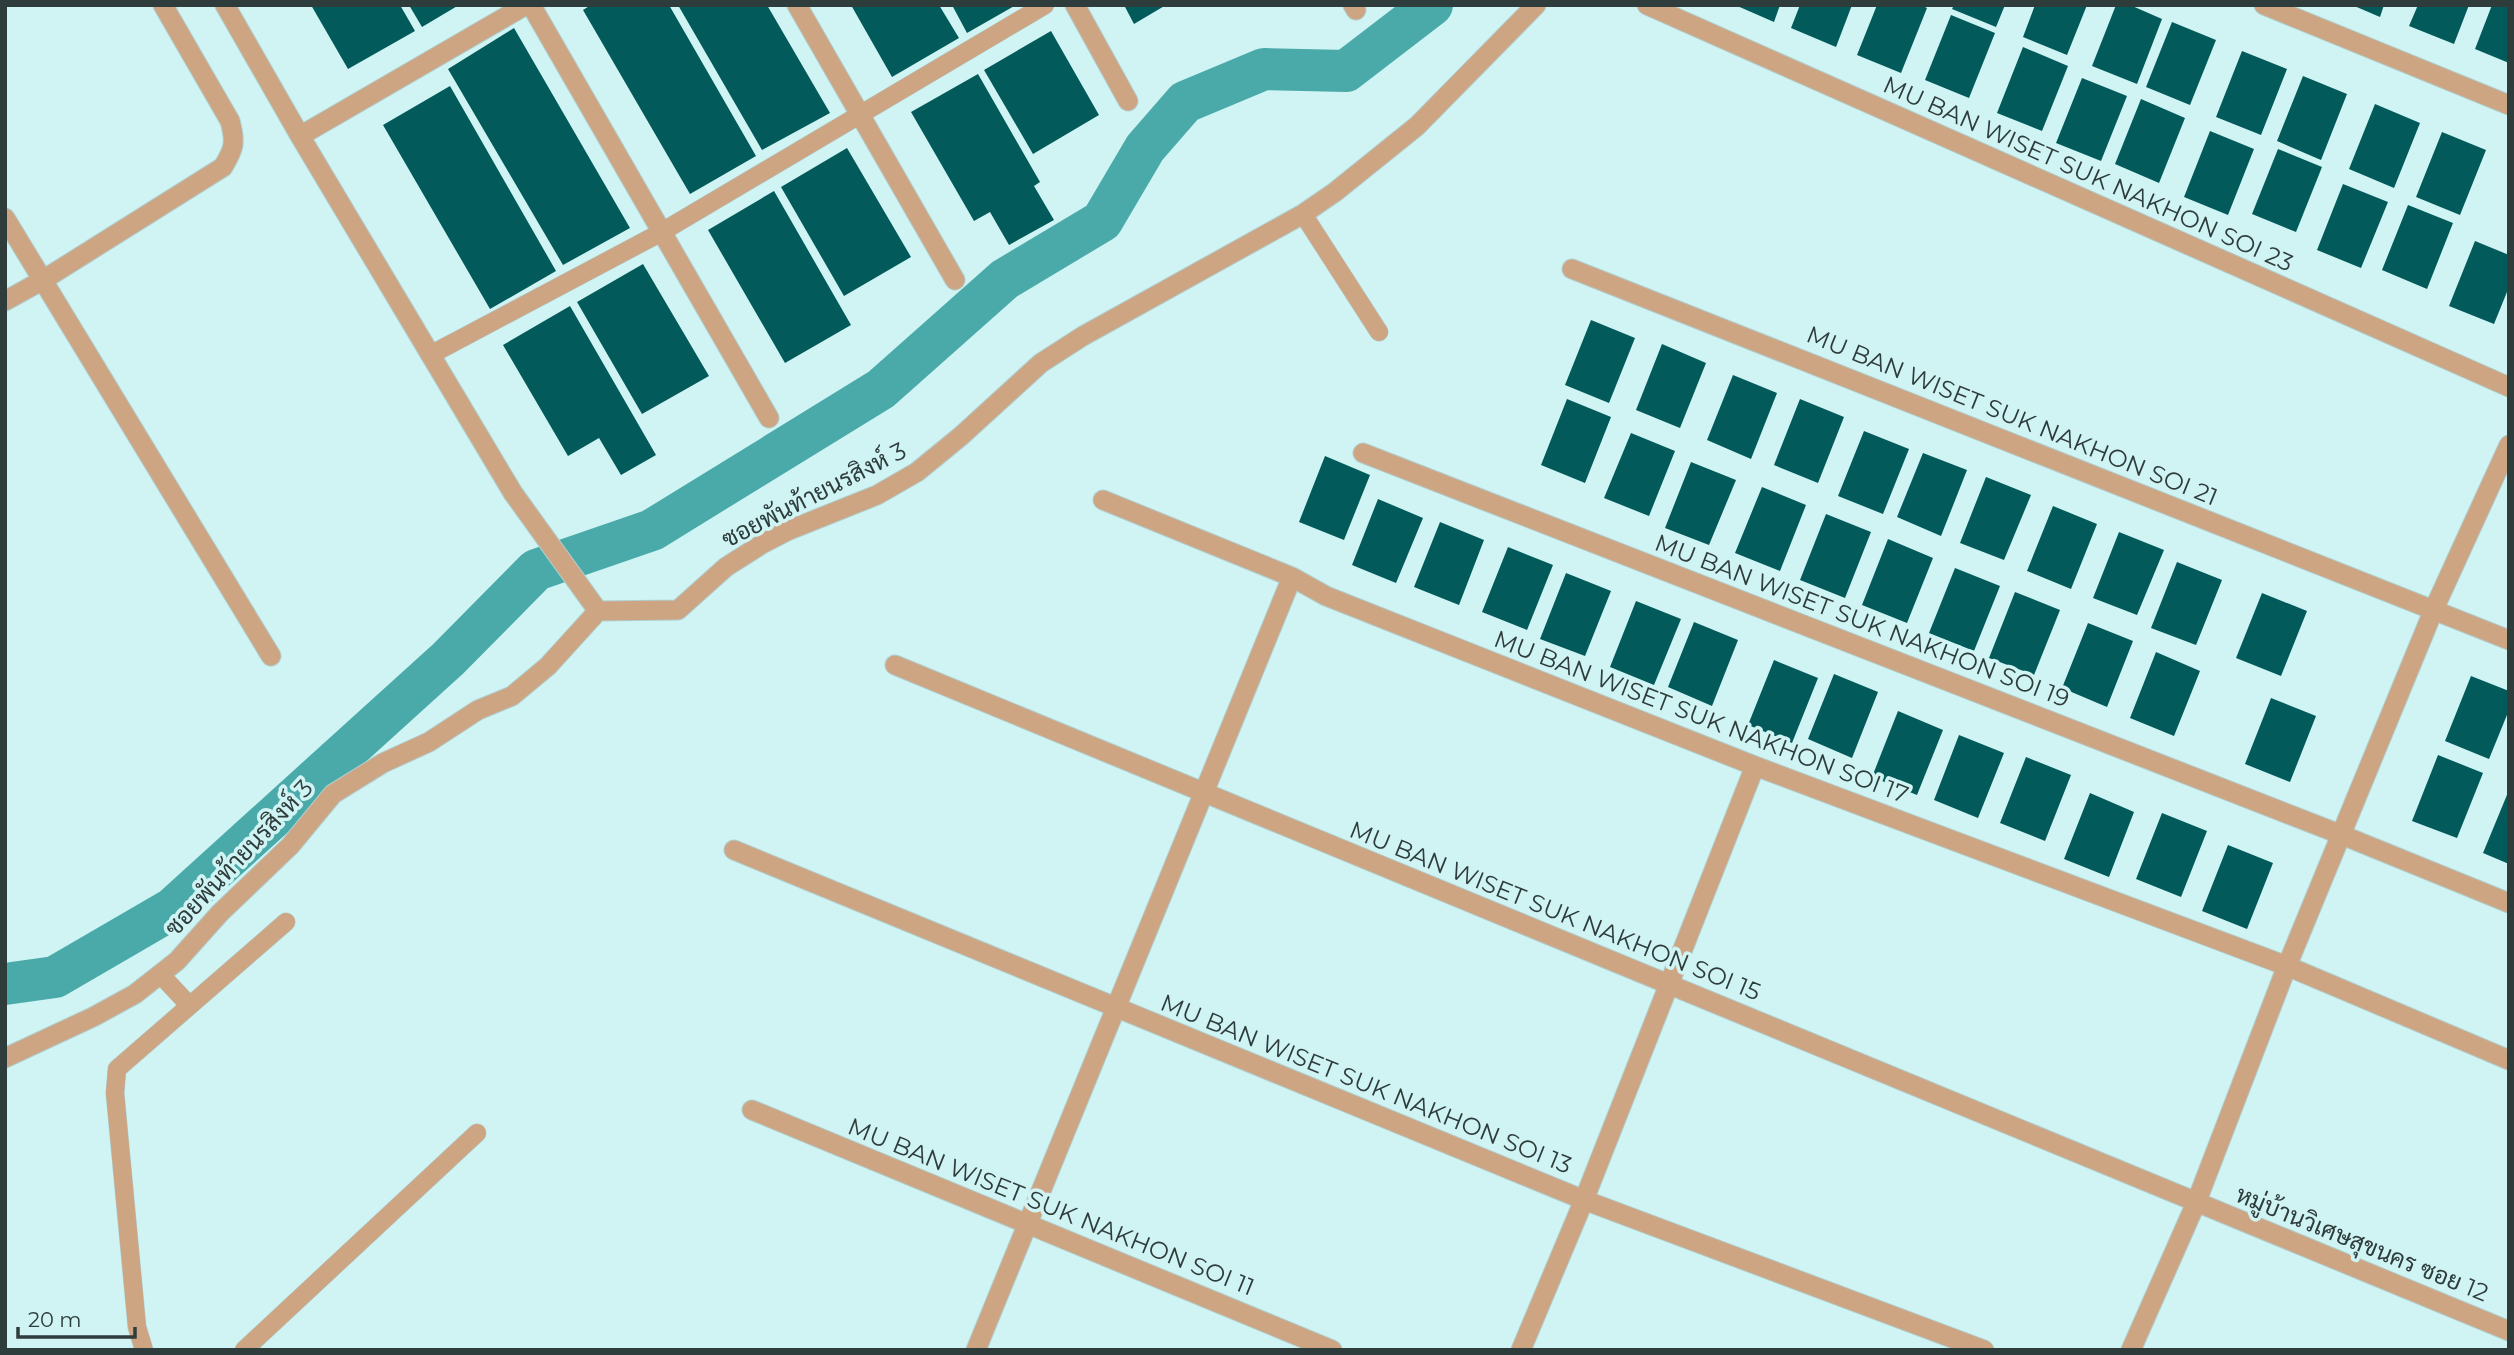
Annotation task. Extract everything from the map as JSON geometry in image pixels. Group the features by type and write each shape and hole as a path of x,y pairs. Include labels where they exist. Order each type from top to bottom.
{"street":[{"path":"5,301 223,167 233,151 234,136 230,121 163,5"},
{"path":"225,5 513,493 598,611"},
{"path":"300,136 526,5"},
{"path":"531,5 769,418"},
{"path":"797,5 954,280"},
{"path":"1075,5 1128,102"},
{"name":"ซอยพันท้ายนรสิงห์ 3","path":"5,1058 135,994 177,961 220,913 290,846 333,794 383,763 429,742 478,710 512,696 548,666 598,611 678,610 726,567 762,544 787,531 877,495 917,472 1041,363 1083,336 1303,214 1335,192 1417,126 1536,5"},
{"name":"MU BAN WISET SUK NAKHON SOI 23","path":"1647,5 2509,387"},
{"path":"2264,5 2509,105"},
{"path":"5,218 271,656"},
{"name":"MU BAN WISET SUK NAKHON SOI 21","path":"1572,269 2509,640"},
{"path":"2131,1350 2196,1203 2287,967 2434,610 2509,444"},
{"name":"MU BAN WISET SUK NAKHON SOI 19","path":"1363,453 2342,835 2509,903"},
{"name":"MU BAN WISET SUK NAKHON SOI 17","path":"1103,500 1293,577 1326,596 1755,766 2287,967 2509,1060"},
{"path":"976,1350 1293,577"},
{"name":"MU BAN WISET SUK NAKHON SOI 15","path":"895,665 2196,1203"},
{"path":"1521,1350 1584,1200 1755,766"},
{"name":"MU BAN WISET SUK NAKHON SOI 13","path":"734,850 1584,1200 1984,1350"},
{"name":"MU BAN WISET SUK NAKHON SOI 11","path":"752,1110 1332,1350"},
{"name":"หมู่บ้านวิเศษสุขนคร ซอย 12","path":"2196,1203 2509,1331"}],"lane":[{"path":"430,355 660,233 860,117 1045,5"},
{"path":"1303,214 1379,332"},
{"path":"144,1350 136,1314 115,1093 117,1069 286,922"},
{"path":"160,974 190,1005"},
{"path":"244,1350 477,1133"}],"building":[{"path":"311,5 400,5 415,31 348,69"},
{"path":"409,5 459,5 422,27"},
{"path":"591,5 669,5 756,156 690,194 583,10"},
{"path":"678,5 767,5 830,113 762,150"},
{"path":"851,5 939,5 959,38 892,77"},
{"path":"952,5 1016,5 967,33"},
{"path":"1124,5 1166,5 1134,24"},
{"path":"1735,5 1780,5 1774,22"},
{"path":"1800,5 1852,5 1836,47 1791,28"},
{"path":"1877,5 1921,5 1927,8 1901,73 1857,55"},
{"path":"1954,5 2005,5 1996,27 1952,9"},
{"path":"2035,5 2087,5 2067,55 2023,37"},
{"path":"2116,5 2130,5 2162,19 2137,84 2092,66"},
{"path":"2352,5 2384,5 2380,17"},
{"path":"2418,5 2469,5 2454,44 2409,26"},
{"path":"2492,5 2509,5 2509,63 2475,49"},
{"path":"1951,15 1995,33 1969,98 1925,80"},
{"path":"2172,22 2216,40 2190,105 2146,87"},
{"path":"514,28 630,228 563,265 448,69"},
{"path":"1051,31 1099,115 1033,154 984,70"},
{"path":"2023,47 2068,66 2042,131 1997,113"},
{"path":"2242,51 2287,69 2261,135 2216,117"},
{"path":"978,74 1040,182 1034,186 1054,220 1009,245 990,212 974,221 911,112"},
{"path":"2303,76 2347,94 2321,160 2277,141"},
{"path":"2082,78 2127,96 2101,161 2056,143"},
{"path":"450,86 556,271 490,309 383,125"},
{"path":"2141,99 2185,118 2159,183 2115,164"},
{"path":"2375,104 2420,123 2394,188 2349,169"},
{"path":"2210,131 2254,149 2228,215 2184,197"},
{"path":"2442,132 2486,150 2460,215 2416,197"},
{"path":"847,148 911,257 844,296 781,187"},
{"path":"2278,149 2322,167 2296,232 2252,214"},
{"path":"2343,184 2388,202 2361,268 2317,250"},
{"path":"774,191 851,325 785,363 708,230"},
{"path":"2408,205 2453,223 2427,289 2382,270"},
{"path":"2475,241 2509,255 2509,287 2494,324 2449,306"},
{"path":"643,264 709,376 642,414 577,302"},
{"path":"570,306 656,455 621,475 599,438 568,456 503,345"},
{"path":"1591,320 1635,338 1609,403 1565,385"},
{"path":"1662,344 1706,363 1680,428 1636,410"},
{"path":"1733,375 1777,393 1751,459 1707,440"},
{"path":"1567,399 1611,417 1585,483 1541,465"},
{"path":"1800,399 1844,417 1818,483 1774,465"},
{"path":"1864,431 1909,449 1883,514 1838,496"},
{"path":"1631,433 1675,451 1649,516 1604,498"},
{"path":"1923,453 1967,470 1941,536 1897,517"},
{"path":"1325,456 1370,475 1344,540 1299,522"},
{"path":"1691,462 1736,480 1709,545 1665,528"},
{"path":"1986,477 2031,495 2004,560 1960,543"},
{"path":"1762,487 1806,505 1780,571 1735,553"},
{"path":"1378,499 1423,518 1396,583 1352,565"},
{"path":"2053,506 2097,524 2071,589 2027,571"},
{"path":"1826,514 1871,532 1845,598 1800,580"},
{"path":"1440,522 1484,540 1459,605 1414,587"},
{"path":"2119,532 2164,550 2137,615 2093,598"},
{"path":"1888,539 1933,558 1907,623 1862,605"},
{"path":"1508,547 1553,565 1527,630 1482,612"},
{"path":"2177,562 2222,580 2196,645 2151,628"},
{"path":"1955,568 2000,586 1974,651 1929,633"},
{"path":"1566,573 1611,591 1585,656 1540,639"},
{"path":"2015,592 2060,610 2034,675 1989,658"},
{"path":"2262,593 2307,611 2281,676 2236,658"},
{"path":"1636,601 1681,619 1654,685 1610,667"},
{"path":"1694,622 1738,640 1712,706 1668,687"},
{"path":"2088,623 2133,641 2107,707 2062,688"},
{"path":"2156,652 2200,671 2174,736 2130,718"},
{"path":"1774,660 1818,678 1792,743 1748,725"},
{"path":"1834,674 1878,692 1852,758 1808,739"},
{"path":"2471,676 2509,691 2509,710 2489,759 2445,741"},
{"path":"2271,698 2316,716 2290,782 2245,764"},
{"path":"1898,711 1943,730 1917,795 1872,777"},
{"path":"1959,735 2004,753 1978,818 1934,800"},
{"path":"2438,755 2483,773 2457,838 2412,821"},
{"path":"2026,757 2071,775 2045,841 2000,823"},
{"path":"2509,790 2509,864 2483,853"},
{"path":"2090,793 2134,812 2109,877 2064,859"},
{"path":"2162,813 2207,831 2181,897 2136,879"},
{"path":"2228,845 2273,863 2247,929 2202,911"}],"waterway":[{"path":"5,984 55,977 172,909 448,659 536,570 652,530 881,389 1005,279 1102,221 1145,148 1185,102 1264,69 1346,71 1432,5"}]}
